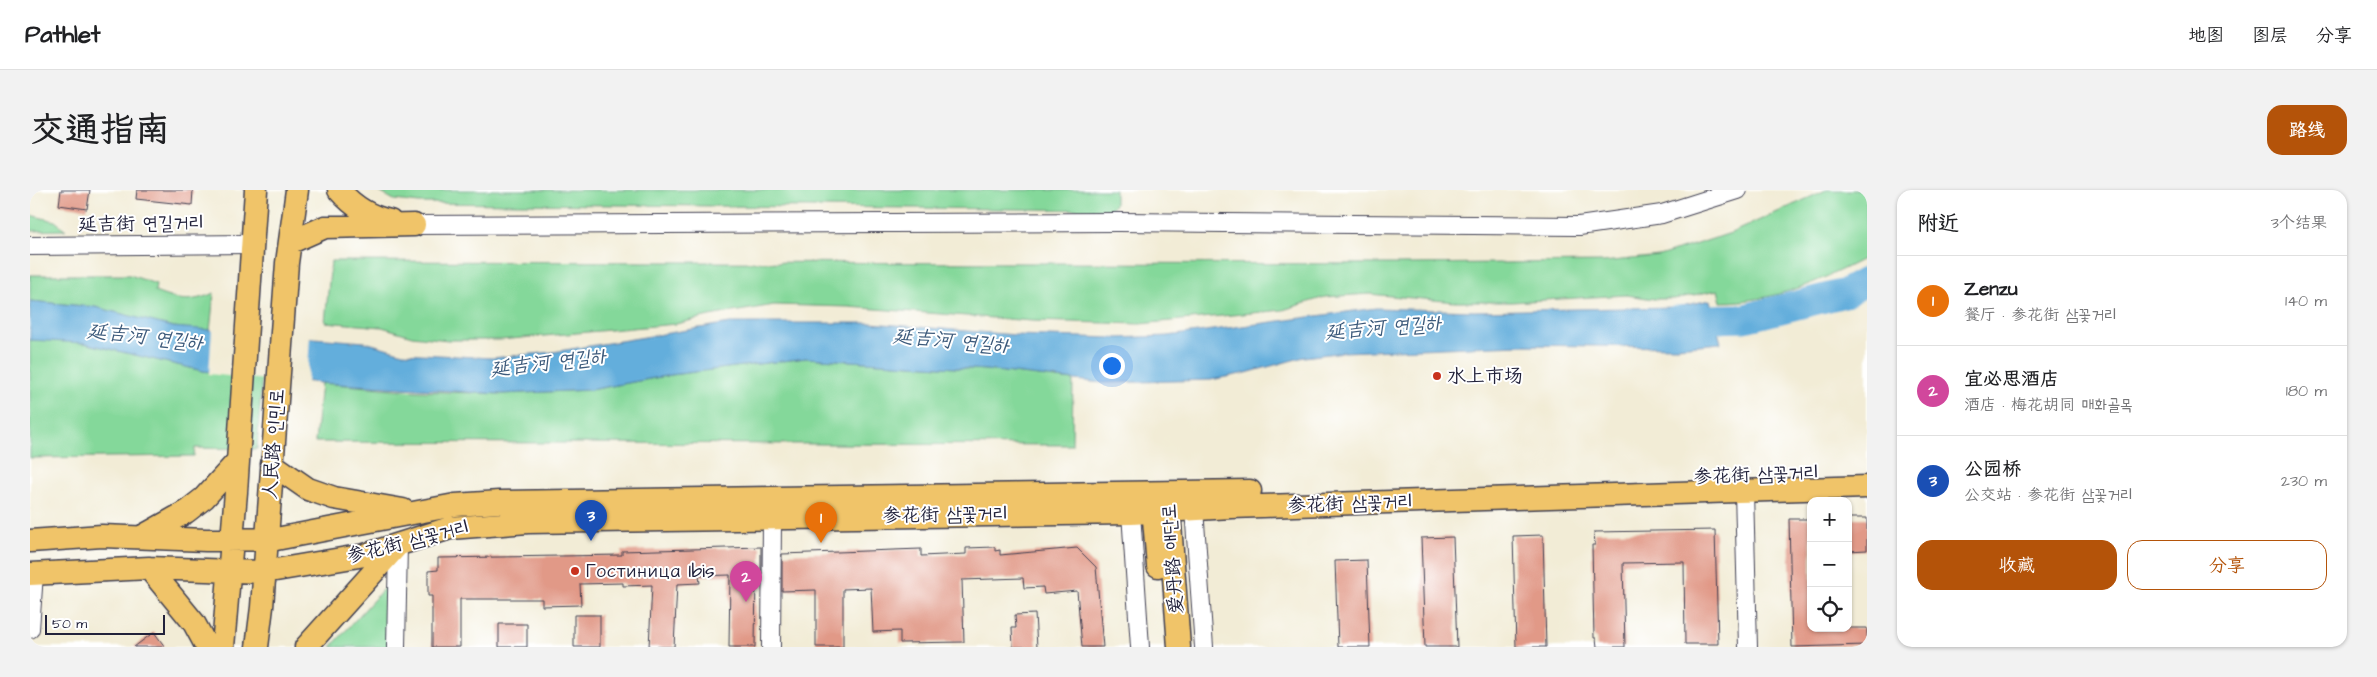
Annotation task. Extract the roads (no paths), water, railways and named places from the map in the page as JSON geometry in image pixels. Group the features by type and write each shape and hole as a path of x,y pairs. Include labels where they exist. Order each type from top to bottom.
{"main road":[{"name":"人民路 인민로","path":"223,647 256,190"},
{"name":"人民路 인민로","path":"257,647 289,252 297,190"},
{"path":"339,190 349,201 365,211 383,219 414,225"},
{"path":"289,252 325,227 414,225"},
{"path":"143,536 186,512 204,498 237,462"},
{"path":"272,464 308,489 334,498 416,512"},
{"name":"参花街 삼꽃거리","path":"30,541 143,536 267,540 309,535 455,505 499,502 1160,501 1221,492 1867,472"},
{"name":"参花街 삼꽃거리","path":"32,574 148,568 264,572 365,555 432,532 472,524 1131,513 1160,501 1194,509 1867,488"},
{"name":"爱丹路 애단로","path":"1160,501 1164,647"},
{"name":"爱丹路 애단로","path":"1160,501 1179,647"},
{"path":"306,647 398,545"},
{"path":"148,568 194,623 207,647"}],"street":[{"path":"414,225 1119,222 1578,226 1662,214 1738,190"},
{"name":"延吉街 연길거리","path":"30,246 251,252"},
{"path":"1744,491 1748,647"},
{"name":"爱丹路 애단로","path":"1194,509 1204,647"},
{"name":"爱丹路 애단로","path":"1131,513 1140,647"},
{"path":"770,647 772,518"},
{"path":"396,647 398,545"},
{"path":"30,629 32,574"}],"water":[{"path":"1710,300 1721,343 1677,347 1520,345 1344,352 1304,357 1246,373 1211,380 1102,383 986,370 806,358 671,375 590,390 501,394 321,383 203,371 84,343 30,340 30,301 95,307 173,327 365,342 403,353 492,358 553,352 730,323 871,323 1015,335 1115,338 1168,336 1376,308 1474,311 1676,307"}],"waterway":[{"name":"延吉河 연길하","path":"1676,320 1745,318 1845,293 1867,281"}],"place":[{"name":"水上市场","path":"1437,376"},
{"name":"公园桥","path":"591,541"},
{"name":"Zenzu","path":"821,543"},
{"name":"Гостиница Ibis","path":"575,571"},
{"name":"宜必思酒店","path":"746,602"}]}
